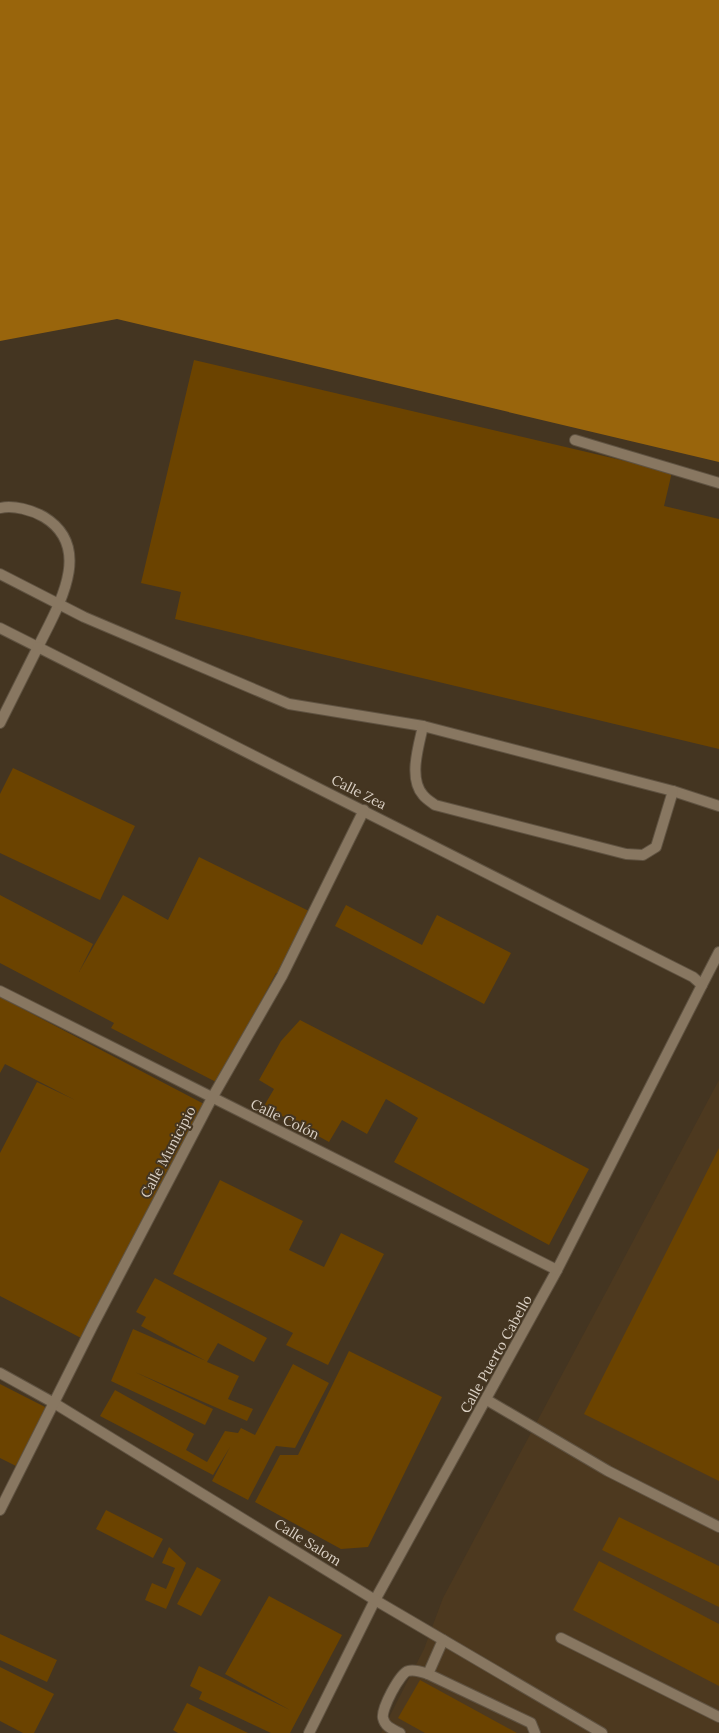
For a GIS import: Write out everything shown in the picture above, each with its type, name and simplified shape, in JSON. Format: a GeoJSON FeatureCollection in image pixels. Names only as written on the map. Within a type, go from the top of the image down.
{"type":"FeatureCollection","features":[{"type":"Feature","properties":{"kind":"street"},"geometry":{"type":"LineString","coordinates":[[575,440],[719,483]]}},
{"type":"Feature","properties":{"kind":"street"},"geometry":{"type":"LineString","coordinates":[[0,508],[23,509],[39,514],[54,523],[64,537],[70,554],[68,576],[59,604],[0,723]]}},
{"type":"Feature","properties":{"kind":"street"},"geometry":{"type":"LineString","coordinates":[[0,574],[93,621],[289,704],[423,726],[673,790],[719,806]]}},
{"type":"Feature","properties":{"kind":"street","name":"Calle Zea"},"geometry":{"type":"LineString","coordinates":[[0,628],[591,924],[693,977],[702,985]]}},
{"type":"Feature","properties":{"kind":"street"},"geometry":{"type":"LineString","coordinates":[[423,726],[417,760],[416,780],[422,794],[435,805],[626,854],[643,855],[656,847],[673,790]]}},
{"type":"Feature","properties":{"kind":"street","name":"Calle Municipio"},"geometry":{"type":"LineString","coordinates":[[0,1510],[93,1325],[212,1098],[282,976],[364,810]]}},
{"type":"Feature","properties":{"kind":"street","name":"Calle Puerto Cabello"},"geometry":{"type":"LineString","coordinates":[[308,1733],[375,1600],[558,1270],[719,952]]}},
{"type":"Feature","properties":{"kind":"street","name":"Calle Colón"},"geometry":{"type":"LineString","coordinates":[[0,991],[558,1270]]}},
{"type":"Feature","properties":{"kind":"street","name":"Calle Salom"},"geometry":{"type":"LineString","coordinates":[[0,1373],[54,1402],[375,1600],[602,1733]]}},
{"type":"Feature","properties":{"kind":"street"},"geometry":{"type":"LineString","coordinates":[[487,1400],[608,1471],[719,1527]]}},
{"type":"Feature","properties":{"kind":"street"},"geometry":{"type":"LineString","coordinates":[[561,1638],[719,1717]]}},
{"type":"Feature","properties":{"kind":"street"},"geometry":{"type":"LineString","coordinates":[[428,1674],[444,1640]]}},
{"type":"Feature","properties":{"kind":"street"},"geometry":{"type":"LineString","coordinates":[[400,1733],[387,1726],[383,1720],[384,1708],[402,1674],[417,1670],[531,1723],[535,1733]]}},
{"type":"Feature","properties":{"kind":"shaded area"},"geometry":{"type":"Polygon","coordinates":[[[0,0],[719,0],[719,462],[117,319],[0,341],[0,0]]]}},
{"type":"Feature","properties":{"kind":"shaded area"},"geometry":{"type":"Polygon","coordinates":[[[719,1080],[719,1733],[381,1733],[424,1649],[443,1598],[719,1080]]]}},
{"type":"Feature","properties":{"kind":"building"},"geometry":{"type":"Polygon","coordinates":[[[194,360],[672,472],[664,506],[719,519],[719,749],[175,619],[181,592],[141,583],[194,360]]]}},
{"type":"Feature","properties":{"kind":"building"},"geometry":{"type":"Polygon","coordinates":[[[13,768],[135,826],[100,900],[0,853],[0,794],[13,768]]]}},
{"type":"Feature","properties":{"kind":"building"},"geometry":{"type":"Polygon","coordinates":[[[199,857],[313,913],[282,976],[276,973],[218,1083],[111,1028],[114,1023],[0,963],[0,895],[93,944],[79,972],[123,895],[168,920],[199,857]]]}},
{"type":"Feature","properties":{"kind":"building"},"geometry":{"type":"Polygon","coordinates":[[[346,905],[422,945],[437,915],[511,953],[484,1004],[335,926],[346,905]]]}},
{"type":"Feature","properties":{"kind":"building"},"geometry":{"type":"Polygon","coordinates":[[[0,997],[204,1104],[81,1338],[0,1296],[0,1153],[37,1082],[75,1100],[5,1064],[0,1073],[0,997]]]}},
{"type":"Feature","properties":{"kind":"building"},"geometry":{"type":"Polygon","coordinates":[[[300,1020],[589,1169],[549,1245],[394,1162],[418,1118],[386,1099],[367,1134],[342,1120],[329,1142],[264,1106],[274,1089],[259,1080],[281,1041],[300,1020]]]}},
{"type":"Feature","properties":{"kind":"building"},"geometry":{"type":"Polygon","coordinates":[[[719,1148],[719,1481],[584,1414],[719,1148]]]}},
{"type":"Feature","properties":{"kind":"building"},"geometry":{"type":"Polygon","coordinates":[[[220,1180],[303,1221],[289,1250],[324,1267],[341,1233],[384,1254],[328,1365],[286,1345],[293,1333],[173,1274],[220,1180]]]}},
{"type":"Feature","properties":{"kind":"building"},"geometry":{"type":"Polygon","coordinates":[[[155,1278],[267,1338],[254,1362],[218,1343],[207,1362],[239,1376],[228,1399],[253,1409],[247,1421],[135,1372],[213,1409],[205,1425],[111,1381],[133,1329],[206,1361],[141,1326],[146,1317],[136,1312],[155,1278]]]}},
{"type":"Feature","properties":{"kind":"building"},"geometry":{"type":"Polygon","coordinates":[[[349,1351],[442,1397],[368,1547],[341,1549],[255,1502],[280,1455],[298,1455],[349,1351]]]}},
{"type":"Feature","properties":{"kind":"building"},"geometry":{"type":"Polygon","coordinates":[[[293,1364],[329,1383],[295,1448],[276,1446],[248,1500],[212,1481],[230,1447],[213,1475],[100,1416],[115,1390],[194,1434],[186,1450],[207,1462],[225,1431],[238,1433],[241,1428],[255,1435],[293,1364]]]}},
{"type":"Feature","properties":{"kind":"building"},"geometry":{"type":"Polygon","coordinates":[[[0,1384],[47,1408],[16,1466],[0,1458],[0,1384]]]}},
{"type":"Feature","properties":{"kind":"building"},"geometry":{"type":"Polygon","coordinates":[[[106,1510],[163,1539],[153,1558],[96,1529],[106,1510]]]}},
{"type":"Feature","properties":{"kind":"building"},"geometry":{"type":"Polygon","coordinates":[[[619,1517],[719,1566],[719,1607],[602,1550],[619,1517]]]}},
{"type":"Feature","properties":{"kind":"building"},"geometry":{"type":"Polygon","coordinates":[[[169,1547],[186,1563],[166,1609],[145,1600],[152,1583],[166,1589],[175,1568],[162,1563],[169,1547]]]}},
{"type":"Feature","properties":{"kind":"building"},"geometry":{"type":"Polygon","coordinates":[[[599,1561],[719,1624],[719,1686],[573,1610],[599,1561]]]}},
{"type":"Feature","properties":{"kind":"building"},"geometry":{"type":"Polygon","coordinates":[[[197,1567],[221,1580],[201,1616],[177,1604],[197,1567]]]}},
{"type":"Feature","properties":{"kind":"building"},"geometry":{"type":"Polygon","coordinates":[[[269,1596],[342,1635],[290,1733],[271,1733],[199,1699],[202,1692],[190,1686],[199,1666],[290,1710],[225,1674],[269,1596]]]}},
{"type":"Feature","properties":{"kind":"building"},"geometry":{"type":"Polygon","coordinates":[[[0,1634],[57,1660],[47,1682],[0,1660],[0,1634]]]}},
{"type":"Feature","properties":{"kind":"building"},"geometry":{"type":"Polygon","coordinates":[[[0,1667],[54,1694],[34,1733],[23,1733],[0,1721],[0,1667]]]}},
{"type":"Feature","properties":{"kind":"building"},"geometry":{"type":"Polygon","coordinates":[[[420,1680],[517,1733],[425,1733],[398,1718],[420,1680]]]}},
{"type":"Feature","properties":{"kind":"building"},"geometry":{"type":"Polygon","coordinates":[[[187,1703],[248,1733],[178,1733],[173,1730],[187,1703]]]}}]}
